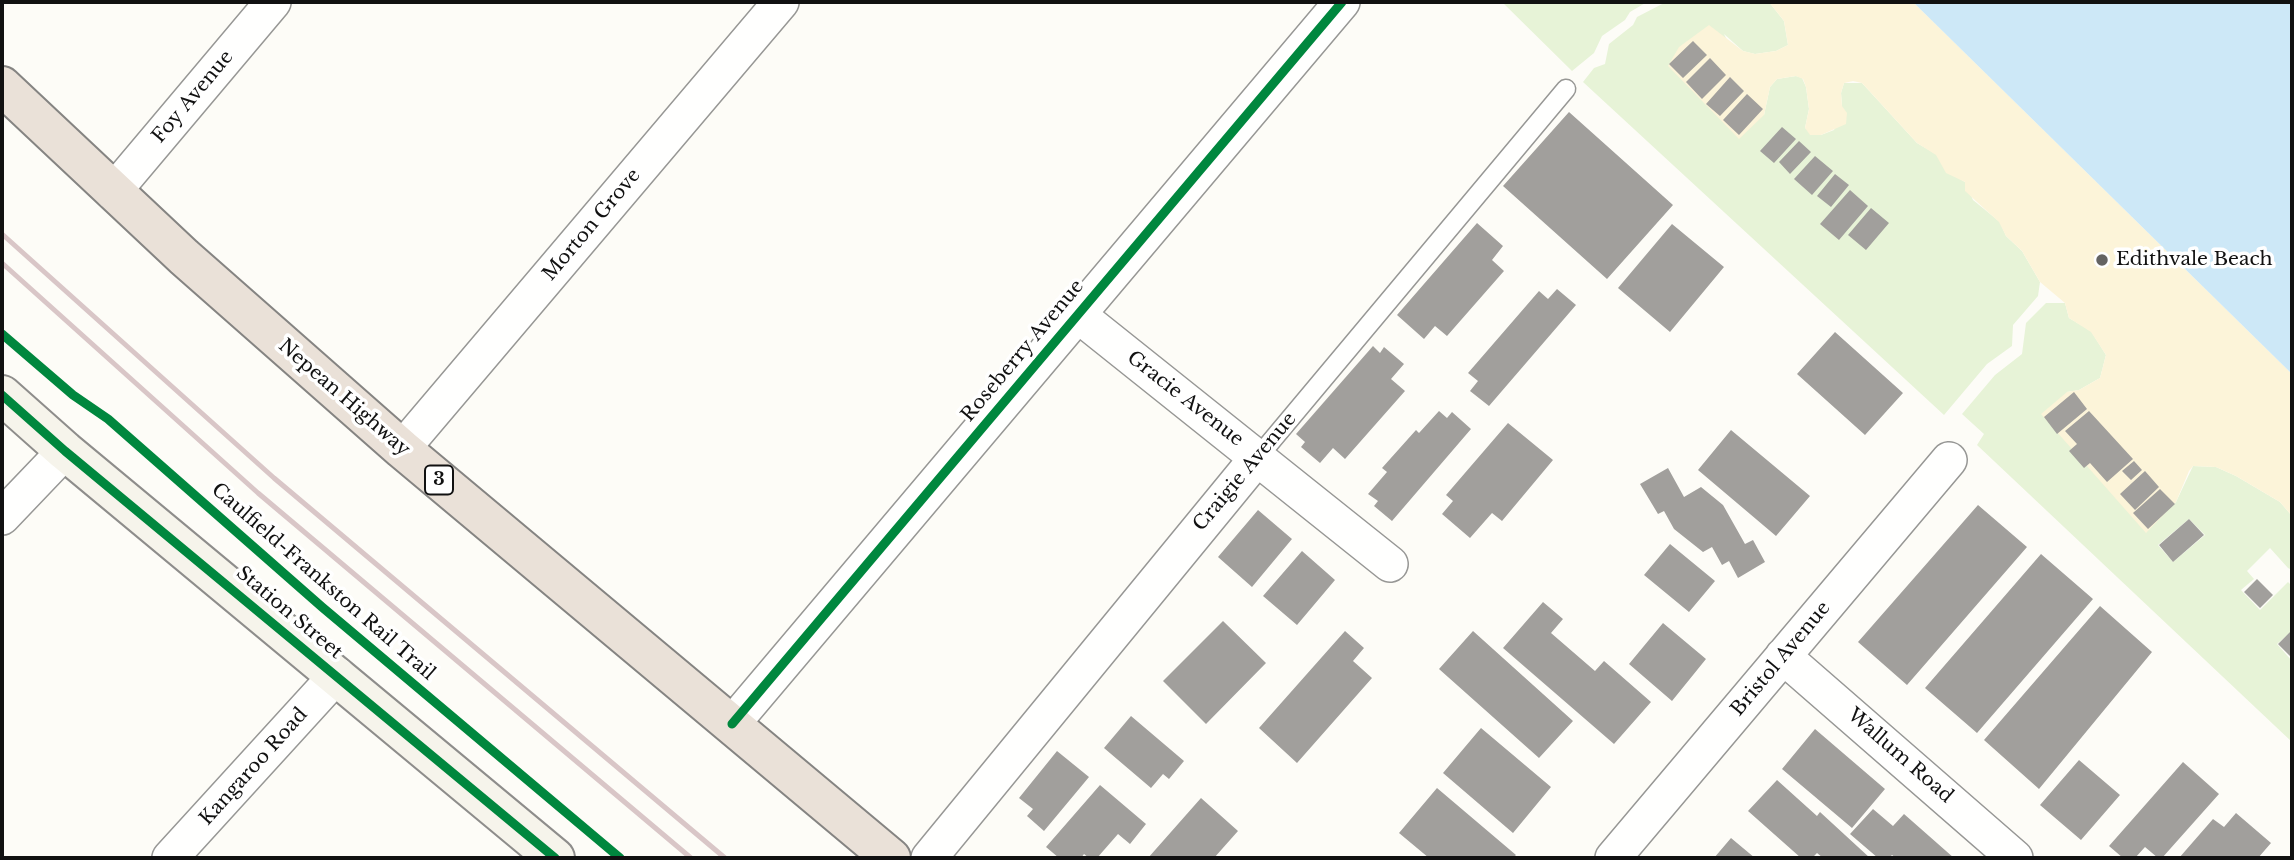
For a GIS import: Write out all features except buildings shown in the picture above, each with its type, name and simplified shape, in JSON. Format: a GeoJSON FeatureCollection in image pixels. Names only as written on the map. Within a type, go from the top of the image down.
{"type":"FeatureCollection","features":[{"type":"Feature","properties":{"kind":"highway","name":"Nepean Highway"},"geometry":{"type":"LineString","coordinates":[[2,86],[113,192],[402,449],[891,858]]}},
{"type":"Feature","properties":{"kind":"street","name":"Foy Avenue"},"geometry":{"type":"LineString","coordinates":[[113,192],[273,2]]}},
{"type":"Feature","properties":{"kind":"street","name":"Morton Grove"},"geometry":{"type":"LineString","coordinates":[[402,449],[781,2]]}},
{"type":"Feature","properties":{"kind":"street","name":"Roseberry Avenue"},"geometry":{"type":"LineString","coordinates":[[732,724],[1342,2]]}},
{"type":"Feature","properties":{"kind":"street","name":"Gracie Avenue"},"geometry":{"type":"LineString","coordinates":[[1077,314],[1390,564]]}},
{"type":"Feature","properties":{"kind":"street","name":"Station Street"},"geometry":{"type":"LineString","coordinates":[[2,394],[65,451],[555,858]]}},
{"type":"Feature","properties":{"kind":"street"},"geometry":{"type":"LineString","coordinates":[[2,517],[65,451]]}},
{"type":"Feature","properties":{"kind":"street","name":"Craigie Avenue"},"geometry":{"type":"LineString","coordinates":[[929,858],[1258,457]]}},
{"type":"Feature","properties":{"kind":"street","name":"Bristol Avenue"},"geometry":{"type":"LineString","coordinates":[[1613,858],[1948,460]]}},
{"type":"Feature","properties":{"kind":"street","name":"Wallum Road"},"geometry":{"type":"LineString","coordinates":[[1783,656],[2015,858]]}},
{"type":"Feature","properties":{"kind":"street","name":"Kangaroo Road"},"geometry":{"type":"LineString","coordinates":[[170,858],[337,676]]}},
{"type":"Feature","properties":{"kind":"lane","name":"Craigie Avenue"},"geometry":{"type":"LineString","coordinates":[[1258,457],[1566,89]]}},
{"type":"Feature","properties":{"kind":"green space"},"geometry":{"type":"Polygon","coordinates":[[[1502,2],[1647,2],[1630,12],[1625,20],[1602,36],[1594,53],[1572,71],[1502,2]]]}},
{"type":"Feature","properties":{"kind":"green space"},"geometry":{"type":"Polygon","coordinates":[[[1666,2],[1769,2],[1784,21],[1788,45],[1776,51],[1755,54],[1743,51],[1724,34],[1764,115],[1770,87],[1777,79],[1796,76],[1802,78],[1809,109],[1805,128],[1821,135],[1834,130],[1842,106],[1841,93],[1844,83],[1862,83],[1917,143],[1936,154],[1965,182],[1973,200],[2000,222],[2006,236],[2022,251],[2040,282],[2038,296],[2013,325],[2012,346],[1987,364],[1944,415],[1583,82],[1594,68],[1605,64],[1609,44],[1633,25],[1637,17],[1666,2]]]}},
{"type":"Feature","properties":{"kind":"green space"},"geometry":{"type":"Polygon","coordinates":[[[2046,303],[2065,303],[2069,318],[2091,331],[2106,355],[2100,378],[2079,390],[2067,392],[2146,532],[2176,502],[2193,466],[2216,467],[2236,476],[2280,502],[2292,516],[2292,570],[2270,548],[2247,571],[2254,579],[2241,590],[2260,610],[2288,582],[2292,586],[2292,631],[2277,644],[2292,661],[2292,742],[1977,445],[1984,434],[1962,414],[1995,375],[2022,354],[2026,323],[2046,303]],[[2189,519],[2158,545],[2173,562],[2205,535],[2189,519]]]}},
{"type":"Feature","properties":{"kind":"sand","name":"Edithvale Beach"},"geometry":{"type":"Polygon","coordinates":[[[1769,2],[1913,2],[2292,374],[2292,516],[2280,502],[2236,476],[2216,467],[2193,466],[2176,502],[2146,533],[2041,414],[2067,392],[2079,390],[2100,378],[2106,355],[2091,332],[2069,318],[2065,303],[2040,282],[2022,251],[2006,236],[1999,222],[1965,191],[1965,182],[1946,173],[1936,155],[1917,143],[1862,83],[1844,83],[1841,93],[1842,106],[1847,113],[1846,124],[1821,135],[1810,135],[1805,128],[1809,109],[1803,79],[1796,76],[1777,79],[1770,87],[1764,115],[1739,139],[1668,66],[1679,47],[1709,25],[1743,51],[1755,54],[1776,51],[1788,45],[1784,21],[1769,2]]]}},
{"type":"Feature","properties":{"kind":"water"},"geometry":{"type":"Polygon","coordinates":[[[1913,2],[2292,2],[2292,374],[1913,2]]]}},
{"type":"Feature","properties":{"kind":"railway"},"geometry":{"type":"LineString","coordinates":[[2,234],[274,478],[725,858]]}},
{"type":"Feature","properties":{"kind":"railway"},"geometry":{"type":"LineString","coordinates":[[2,263],[258,493],[691,858]]}},
{"type":"Feature","properties":{"kind":"cycle path"},"geometry":{"type":"LineString","coordinates":[[732,724],[1342,2]]}},
{"type":"Feature","properties":{"kind":"cycle path","name":"Caulfield-Frankston Rail Trail"},"geometry":{"type":"LineString","coordinates":[[2,334],[73,395],[108,419],[322,607],[620,858]]}},
{"type":"Feature","properties":{"kind":"cycle path"},"geometry":{"type":"LineString","coordinates":[[2,395],[65,451],[555,858]]}},
{"type":"Feature","properties":{"kind":"place","name":"Edithvale Beach"},"geometry":{"type":"Point","coordinates":[2102,260]}}]}
